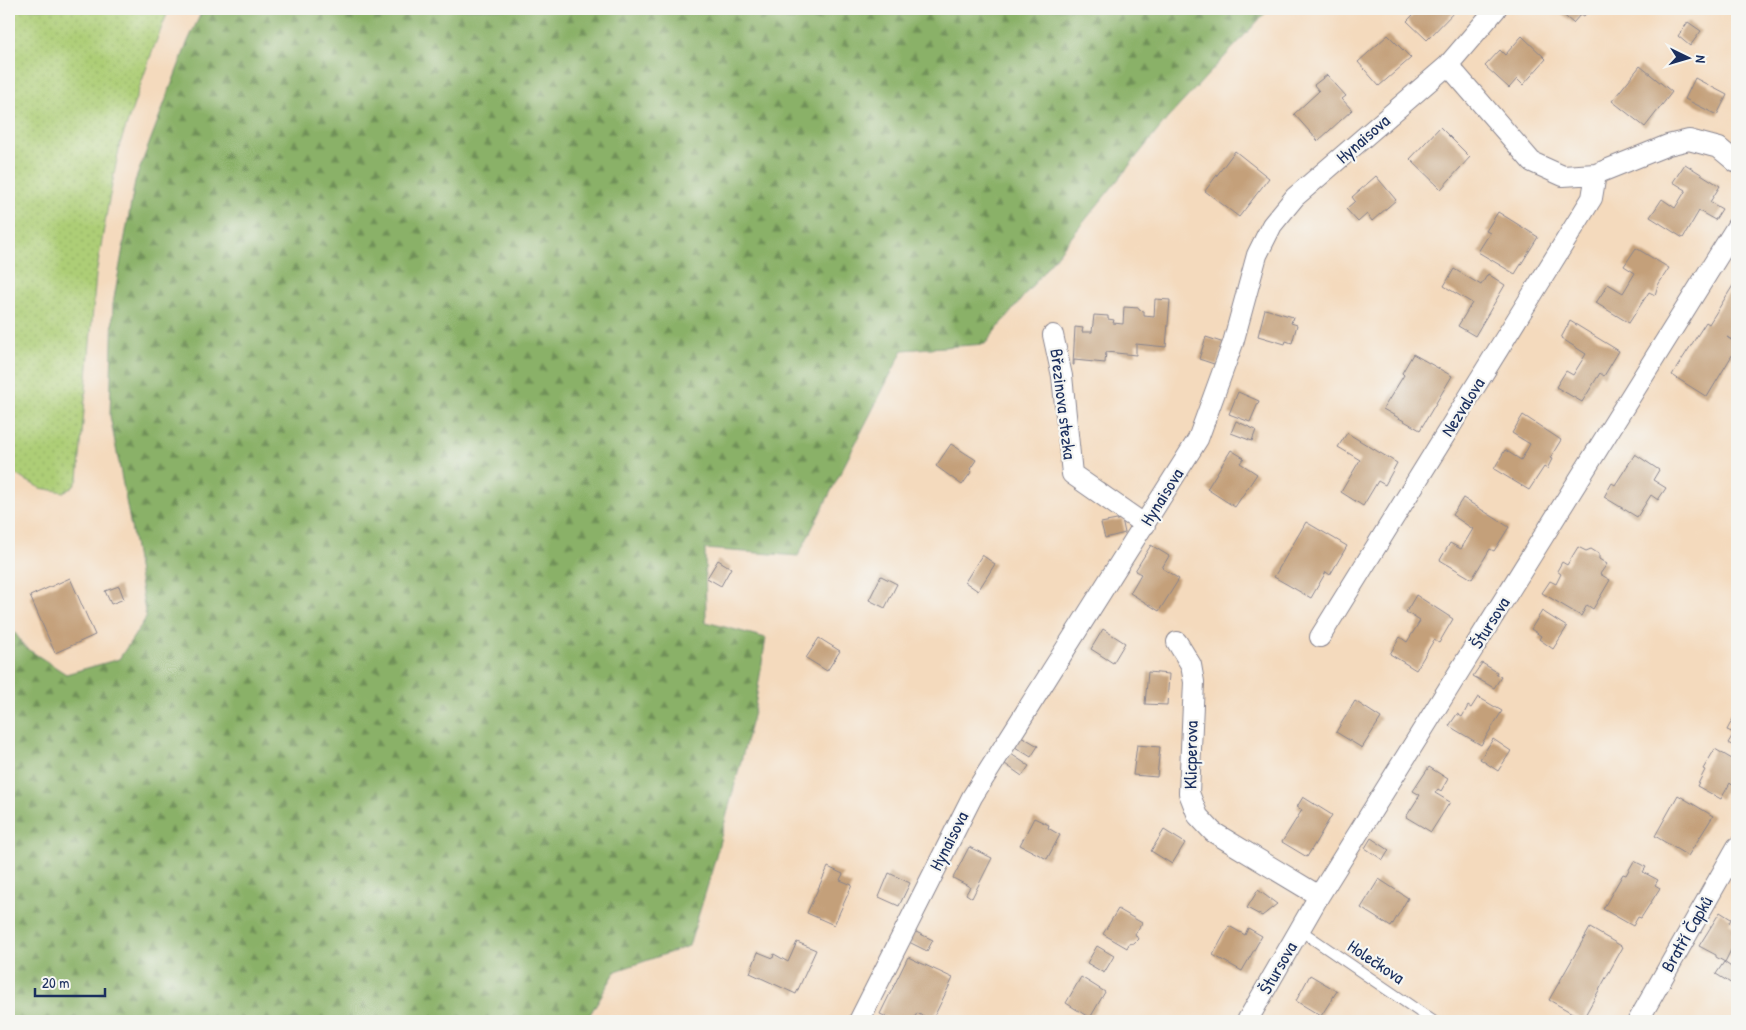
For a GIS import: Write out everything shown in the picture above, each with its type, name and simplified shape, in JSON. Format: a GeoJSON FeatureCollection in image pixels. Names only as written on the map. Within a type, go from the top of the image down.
{"type":"FeatureCollection","features":[{"type":"Feature","properties":{"kind":"street","name":"Hynaisova"},"geometry":{"type":"LineString","coordinates":[[859,1021],[972,797],[1198,439],[1233,343],[1257,255],[1272,225],[1295,198],[1448,65],[1496,9]]}},
{"type":"Feature","properties":{"kind":"street"},"geometry":{"type":"LineString","coordinates":[[1448,65],[1532,162],[1562,176],[1596,174],[1668,145],[1689,140],[1718,148],[1737,163]]}},
{"type":"Feature","properties":{"kind":"street","name":"Nezvalova"},"geometry":{"type":"LineString","coordinates":[[1320,637],[1592,198],[1596,174]]}},
{"type":"Feature","properties":{"kind":"street","name":"Štursova"},"geometry":{"type":"LineString","coordinates":[[1247,1021],[1319,896],[1737,226]]}},
{"type":"Feature","properties":{"kind":"street","name":"Březinova stezka"},"geometry":{"type":"LineString","coordinates":[[1054,334],[1062,376],[1072,474],[1145,525]]}},
{"type":"Feature","properties":{"kind":"street","name":"Klicperova"},"geometry":{"type":"LineString","coordinates":[[1177,642],[1191,665],[1194,682],[1189,793],[1198,816],[1213,832],[1319,896]]}},
{"type":"Feature","properties":{"kind":"street","name":"Bratří Čapků"},"geometry":{"type":"LineString","coordinates":[[1638,1021],[1737,848]]}},
{"type":"Feature","properties":{"kind":"lane","name":"Holečkova"},"geometry":{"type":"LineString","coordinates":[[1300,930],[1433,1021]]}},
{"type":"Feature","properties":{"kind":"green space"},"geometry":{"type":"Polygon","coordinates":[[[9,9],[169,9],[120,144],[96,275],[78,479],[73,487],[64,492],[40,488],[9,471],[9,9]]]}},
{"type":"Feature","properties":{"kind":"green space"},"geometry":{"type":"Polygon","coordinates":[[[203,9],[1269,9],[1167,119],[985,344],[903,350],[798,556],[705,549],[706,622],[766,638],[754,712],[710,878],[689,946],[616,971],[586,1021],[9,1021],[9,625],[26,648],[66,674],[119,659],[146,618],[110,416],[113,304],[135,181],[188,41],[203,9]]]}},
{"type":"Feature","properties":{"kind":"building"},"geometry":{"type":"Polygon","coordinates":[[[1457,9],[1427,40],[1407,21],[1418,10],[1457,9]]]}},
{"type":"Feature","properties":{"kind":"building"},"geometry":{"type":"Polygon","coordinates":[[[1565,9],[1590,9],[1584,16],[1581,14],[1573,23],[1561,13],[1565,9]]]}},
{"type":"Feature","properties":{"kind":"building"},"geometry":{"type":"Polygon","coordinates":[[[1688,22],[1701,31],[1690,46],[1678,36],[1688,22]]]}},
{"type":"Feature","properties":{"kind":"building"},"geometry":{"type":"Polygon","coordinates":[[[1388,35],[1411,58],[1379,86],[1358,62],[1388,35]]]}},
{"type":"Feature","properties":{"kind":"building"},"geometry":{"type":"Polygon","coordinates":[[[1522,36],[1546,59],[1523,85],[1517,79],[1509,88],[1485,66],[1500,50],[1505,55],[1522,36]]]}},
{"type":"Feature","properties":{"kind":"building"},"geometry":{"type":"Polygon","coordinates":[[[1640,66],[1672,92],[1645,127],[1612,101],[1640,66]]]}},
{"type":"Feature","properties":{"kind":"building"},"geometry":{"type":"Polygon","coordinates":[[[1327,75],[1346,96],[1342,99],[1352,110],[1318,141],[1294,114],[1319,91],[1314,85],[1327,75]]]}},
{"type":"Feature","properties":{"kind":"building"},"geometry":{"type":"Polygon","coordinates":[[[1695,78],[1727,95],[1717,115],[1685,99],[1695,78]]]}},
{"type":"Feature","properties":{"kind":"building"},"geometry":{"type":"Polygon","coordinates":[[[1440,127],[1470,157],[1441,189],[1410,159],[1440,127]]]}},
{"type":"Feature","properties":{"kind":"building"},"geometry":{"type":"Polygon","coordinates":[[[1235,151],[1269,178],[1239,217],[1205,191],[1235,151]]]}},
{"type":"Feature","properties":{"kind":"building"},"geometry":{"type":"Polygon","coordinates":[[[1685,164],[1720,186],[1710,202],[1722,209],[1715,220],[1699,211],[1683,238],[1650,217],[1662,199],[1675,208],[1686,190],[1673,182],[1685,164]]]}},
{"type":"Feature","properties":{"kind":"building"},"geometry":{"type":"Polygon","coordinates":[[[1376,176],[1396,200],[1372,221],[1367,214],[1358,222],[1346,209],[1355,201],[1352,197],[1376,176]]]}},
{"type":"Feature","properties":{"kind":"building"},"geometry":{"type":"Polygon","coordinates":[[[1498,212],[1538,237],[1515,274],[1478,252],[1490,233],[1486,231],[1498,212]]]}},
{"type":"Feature","properties":{"kind":"building"},"geometry":{"type":"Polygon","coordinates":[[[1636,248],[1669,268],[1658,285],[1655,295],[1649,292],[1629,323],[1596,303],[1608,284],[1623,293],[1635,273],[1624,266],[1636,248]]]}},
{"type":"Feature","properties":{"kind":"building"},"geometry":{"type":"Polygon","coordinates":[[[1454,269],[1481,285],[1488,274],[1505,285],[1475,336],[1458,326],[1472,303],[1444,286],[1454,269]]]}},
{"type":"Feature","properties":{"kind":"building"},"geometry":{"type":"Polygon","coordinates":[[[1737,279],[1737,343],[1727,337],[1737,344],[1737,347],[1707,397],[1672,375],[1706,322],[1709,324],[1737,279]]]}},
{"type":"Feature","properties":{"kind":"building"},"geometry":{"type":"Polygon","coordinates":[[[1155,299],[1170,300],[1166,347],[1136,344],[1136,355],[1106,352],[1105,363],[1074,360],[1073,365],[1075,327],[1083,328],[1082,332],[1092,332],[1094,315],[1108,316],[1108,319],[1114,320],[1113,323],[1123,324],[1124,307],[1139,308],[1139,310],[1144,311],[1144,316],[1154,317],[1155,299]]]}},
{"type":"Feature","properties":{"kind":"building"},"geometry":{"type":"Polygon","coordinates":[[[1265,309],[1293,317],[1291,323],[1297,325],[1292,343],[1286,341],[1285,344],[1258,336],[1265,309]]]}},
{"type":"Feature","properties":{"kind":"building"},"geometry":{"type":"Polygon","coordinates":[[[1570,321],[1619,351],[1604,376],[1600,373],[1582,402],[1556,387],[1566,371],[1573,375],[1586,354],[1561,338],[1570,321]]]}},
{"type":"Feature","properties":{"kind":"building"},"geometry":{"type":"Polygon","coordinates":[[[1206,337],[1224,343],[1217,365],[1199,359],[1206,337]]]}},
{"type":"Feature","properties":{"kind":"building"},"geometry":{"type":"Polygon","coordinates":[[[1413,354],[1452,376],[1420,430],[1383,409],[1404,375],[1402,373],[1413,354]]]}},
{"type":"Feature","properties":{"kind":"building"},"geometry":{"type":"Polygon","coordinates":[[[1238,392],[1259,401],[1250,422],[1229,414],[1238,392]]]}},
{"type":"Feature","properties":{"kind":"building"},"geometry":{"type":"Polygon","coordinates":[[[1523,415],[1561,440],[1550,458],[1552,459],[1547,469],[1544,467],[1529,490],[1494,469],[1505,450],[1521,460],[1530,444],[1512,433],[1523,415]]]}},
{"type":"Feature","properties":{"kind":"building"},"geometry":{"type":"Polygon","coordinates":[[[1236,421],[1256,430],[1252,441],[1231,433],[1236,421]]]}},
{"type":"Feature","properties":{"kind":"building"},"geometry":{"type":"Polygon","coordinates":[[[1347,433],[1397,463],[1385,485],[1378,481],[1363,506],[1341,492],[1360,460],[1338,447],[1347,433]]]}},
{"type":"Feature","properties":{"kind":"building"},"geometry":{"type":"Polygon","coordinates":[[[951,444],[976,460],[970,469],[972,471],[962,485],[936,466],[951,444]]]}},
{"type":"Feature","properties":{"kind":"building"},"geometry":{"type":"Polygon","coordinates":[[[1231,450],[1244,458],[1240,463],[1257,474],[1235,507],[1207,489],[1231,450]]]}},
{"type":"Feature","properties":{"kind":"building"},"geometry":{"type":"Polygon","coordinates":[[[1635,454],[1659,470],[1653,480],[1666,488],[1658,500],[1651,495],[1637,517],[1604,497],[1612,483],[1615,485],[1635,454]]]}},
{"type":"Feature","properties":{"kind":"building"},"geometry":{"type":"Polygon","coordinates":[[[1463,498],[1509,527],[1494,551],[1490,549],[1472,579],[1440,560],[1450,543],[1461,549],[1473,529],[1452,515],[1463,498]]]}},
{"type":"Feature","properties":{"kind":"building"},"geometry":{"type":"Polygon","coordinates":[[[1122,519],[1125,533],[1105,538],[1101,523],[1122,519]]]}},
{"type":"Feature","properties":{"kind":"building"},"geometry":{"type":"Polygon","coordinates":[[[1306,522],[1347,546],[1330,575],[1326,572],[1311,598],[1274,577],[1306,522]]]}},
{"type":"Feature","properties":{"kind":"building"},"geometry":{"type":"Polygon","coordinates":[[[1151,545],[1169,556],[1162,568],[1179,579],[1159,611],[1130,593],[1141,574],[1135,571],[1151,545]]]}},
{"type":"Feature","properties":{"kind":"building"},"geometry":{"type":"Polygon","coordinates":[[[1578,547],[1586,551],[1591,549],[1599,554],[1599,559],[1607,564],[1600,574],[1610,580],[1593,609],[1587,605],[1581,616],[1542,593],[1550,581],[1556,584],[1561,574],[1557,571],[1562,562],[1567,565],[1578,547]]]}},
{"type":"Feature","properties":{"kind":"building"},"geometry":{"type":"Polygon","coordinates":[[[982,555],[995,564],[978,591],[965,582],[982,555]]]}},
{"type":"Feature","properties":{"kind":"building"},"geometry":{"type":"Polygon","coordinates":[[[718,560],[731,568],[721,586],[707,578],[718,560]]]}},
{"type":"Feature","properties":{"kind":"building"},"geometry":{"type":"Polygon","coordinates":[[[881,576],[897,584],[885,608],[869,600],[881,576]]]}},
{"type":"Feature","properties":{"kind":"building"},"geometry":{"type":"Polygon","coordinates":[[[70,578],[95,635],[55,653],[30,596],[70,578]]]}},
{"type":"Feature","properties":{"kind":"building"},"geometry":{"type":"Polygon","coordinates":[[[119,586],[124,599],[111,604],[105,591],[119,586]]]}},
{"type":"Feature","properties":{"kind":"building"},"geometry":{"type":"Polygon","coordinates":[[[1416,595],[1453,619],[1439,643],[1434,640],[1416,670],[1390,654],[1400,637],[1407,642],[1420,621],[1406,612],[1416,595]]]}},
{"type":"Feature","properties":{"kind":"building"},"geometry":{"type":"Polygon","coordinates":[[[1542,611],[1567,627],[1553,649],[1539,639],[1541,636],[1531,629],[1542,611]]]}},
{"type":"Feature","properties":{"kind":"building"},"geometry":{"type":"Polygon","coordinates":[[[1103,629],[1125,643],[1113,663],[1091,649],[1103,629]]]}},
{"type":"Feature","properties":{"kind":"building"},"geometry":{"type":"Polygon","coordinates":[[[819,638],[840,651],[827,671],[806,658],[819,638]]]}},
{"type":"Feature","properties":{"kind":"building"},"geometry":{"type":"Polygon","coordinates":[[[1482,663],[1497,672],[1496,674],[1501,677],[1494,688],[1473,676],[1482,663]]]}},
{"type":"Feature","properties":{"kind":"building"},"geometry":{"type":"Polygon","coordinates":[[[1148,672],[1169,674],[1167,705],[1145,704],[1148,672]]]}},
{"type":"Feature","properties":{"kind":"building"},"geometry":{"type":"Polygon","coordinates":[[[1478,697],[1502,711],[1481,745],[1449,726],[1457,714],[1462,717],[1468,706],[1471,708],[1478,697]]]}},
{"type":"Feature","properties":{"kind":"building"},"geometry":{"type":"Polygon","coordinates":[[[1355,701],[1381,718],[1362,748],[1336,732],[1355,701]]]}},
{"type":"Feature","properties":{"kind":"building"},"geometry":{"type":"Polygon","coordinates":[[[1737,711],[1737,748],[1728,743],[1734,733],[1727,730],[1737,711]]]}},
{"type":"Feature","properties":{"kind":"building"},"geometry":{"type":"Polygon","coordinates":[[[1021,736],[1038,746],[1031,757],[1015,747],[1021,736]]]}},
{"type":"Feature","properties":{"kind":"building"},"geometry":{"type":"Polygon","coordinates":[[[1493,739],[1511,751],[1498,771],[1480,759],[1493,739]]]}},
{"type":"Feature","properties":{"kind":"building"},"geometry":{"type":"Polygon","coordinates":[[[1137,745],[1160,747],[1157,777],[1133,775],[1137,745]]]}},
{"type":"Feature","properties":{"kind":"building"},"geometry":{"type":"Polygon","coordinates":[[[1715,749],[1737,762],[1737,775],[1721,799],[1697,786],[1705,770],[1703,769],[1715,749]]]}},
{"type":"Feature","properties":{"kind":"building"},"geometry":{"type":"Polygon","coordinates":[[[1011,754],[1029,766],[1022,776],[1005,764],[1011,754]]]}},
{"type":"Feature","properties":{"kind":"building"},"geometry":{"type":"Polygon","coordinates":[[[1429,767],[1448,779],[1441,791],[1438,789],[1435,793],[1450,802],[1431,832],[1406,817],[1420,795],[1413,791],[1429,767]]]}},
{"type":"Feature","properties":{"kind":"building"},"geometry":{"type":"Polygon","coordinates":[[[1678,795],[1713,816],[1688,856],[1655,836],[1678,795]]]}},
{"type":"Feature","properties":{"kind":"building"},"geometry":{"type":"Polygon","coordinates":[[[1303,797],[1332,815],[1307,857],[1282,842],[1302,810],[1297,807],[1303,797]]]}},
{"type":"Feature","properties":{"kind":"building"},"geometry":{"type":"Polygon","coordinates":[[[1034,818],[1049,825],[1048,828],[1060,835],[1047,859],[1020,845],[1034,818]]]}},
{"type":"Feature","properties":{"kind":"building"},"geometry":{"type":"Polygon","coordinates":[[[1164,830],[1185,843],[1172,864],[1151,851],[1164,830]]]}},
{"type":"Feature","properties":{"kind":"building"},"geometry":{"type":"Polygon","coordinates":[[[1371,838],[1389,850],[1383,860],[1365,848],[1371,838]]]}},
{"type":"Feature","properties":{"kind":"building"},"geometry":{"type":"Polygon","coordinates":[[[969,847],[992,858],[972,898],[966,894],[970,887],[953,878],[969,847]]]}},
{"type":"Feature","properties":{"kind":"building"},"geometry":{"type":"Polygon","coordinates":[[[1634,861],[1646,867],[1643,872],[1658,880],[1655,885],[1660,888],[1641,918],[1638,917],[1633,926],[1603,909],[1623,874],[1626,875],[1634,861]]]}},
{"type":"Feature","properties":{"kind":"building"},"geometry":{"type":"Polygon","coordinates":[[[828,867],[843,874],[840,880],[852,885],[834,925],[807,913],[828,867]]]}},
{"type":"Feature","properties":{"kind":"building"},"geometry":{"type":"Polygon","coordinates":[[[889,873],[910,883],[899,906],[879,897],[889,873]]]}},
{"type":"Feature","properties":{"kind":"building"},"geometry":{"type":"Polygon","coordinates":[[[1379,879],[1408,898],[1391,927],[1361,908],[1379,879]]]}},
{"type":"Feature","properties":{"kind":"building"},"geometry":{"type":"Polygon","coordinates":[[[1258,890],[1277,904],[1262,916],[1247,908],[1258,890]]]}},
{"type":"Feature","properties":{"kind":"building"},"geometry":{"type":"Polygon","coordinates":[[[1118,909],[1142,923],[1135,934],[1138,939],[1134,943],[1129,944],[1127,948],[1103,934],[1118,909]]]}},
{"type":"Feature","properties":{"kind":"building"},"geometry":{"type":"Polygon","coordinates":[[[1720,912],[1731,919],[1729,923],[1736,927],[1731,934],[1737,938],[1725,962],[1699,946],[1720,912]]]}},
{"type":"Feature","properties":{"kind":"building"},"geometry":{"type":"Polygon","coordinates":[[[1229,926],[1245,935],[1248,928],[1262,936],[1242,971],[1213,955],[1229,926]]]}},
{"type":"Feature","properties":{"kind":"building"},"geometry":{"type":"Polygon","coordinates":[[[1590,928],[1623,947],[1583,1019],[1549,1000],[1590,928]]]}},
{"type":"Feature","properties":{"kind":"building"},"geometry":{"type":"Polygon","coordinates":[[[914,931],[933,940],[927,951],[909,942],[914,931]]]}},
{"type":"Feature","properties":{"kind":"building"},"geometry":{"type":"Polygon","coordinates":[[[797,942],[816,950],[796,994],[750,973],[758,952],[773,958],[774,954],[788,962],[797,942]]]}},
{"type":"Feature","properties":{"kind":"building"},"geometry":{"type":"Polygon","coordinates":[[[1097,946],[1114,956],[1104,973],[1087,963],[1097,946]]]}},
{"type":"Feature","properties":{"kind":"building"},"geometry":{"type":"Polygon","coordinates":[[[908,957],[953,978],[932,1021],[917,1013],[913,1021],[896,1021],[880,1014],[908,957]]]}},
{"type":"Feature","properties":{"kind":"building"},"geometry":{"type":"Polygon","coordinates":[[[1724,962],[1737,971],[1737,987],[1716,974],[1724,962]]]}},
{"type":"Feature","properties":{"kind":"building"},"geometry":{"type":"Polygon","coordinates":[[[1310,975],[1337,991],[1321,1016],[1296,1001],[1310,975]]]}},
{"type":"Feature","properties":{"kind":"building"},"geometry":{"type":"Polygon","coordinates":[[[1081,977],[1105,992],[1090,1018],[1066,1003],[1081,977]]]}}]}
